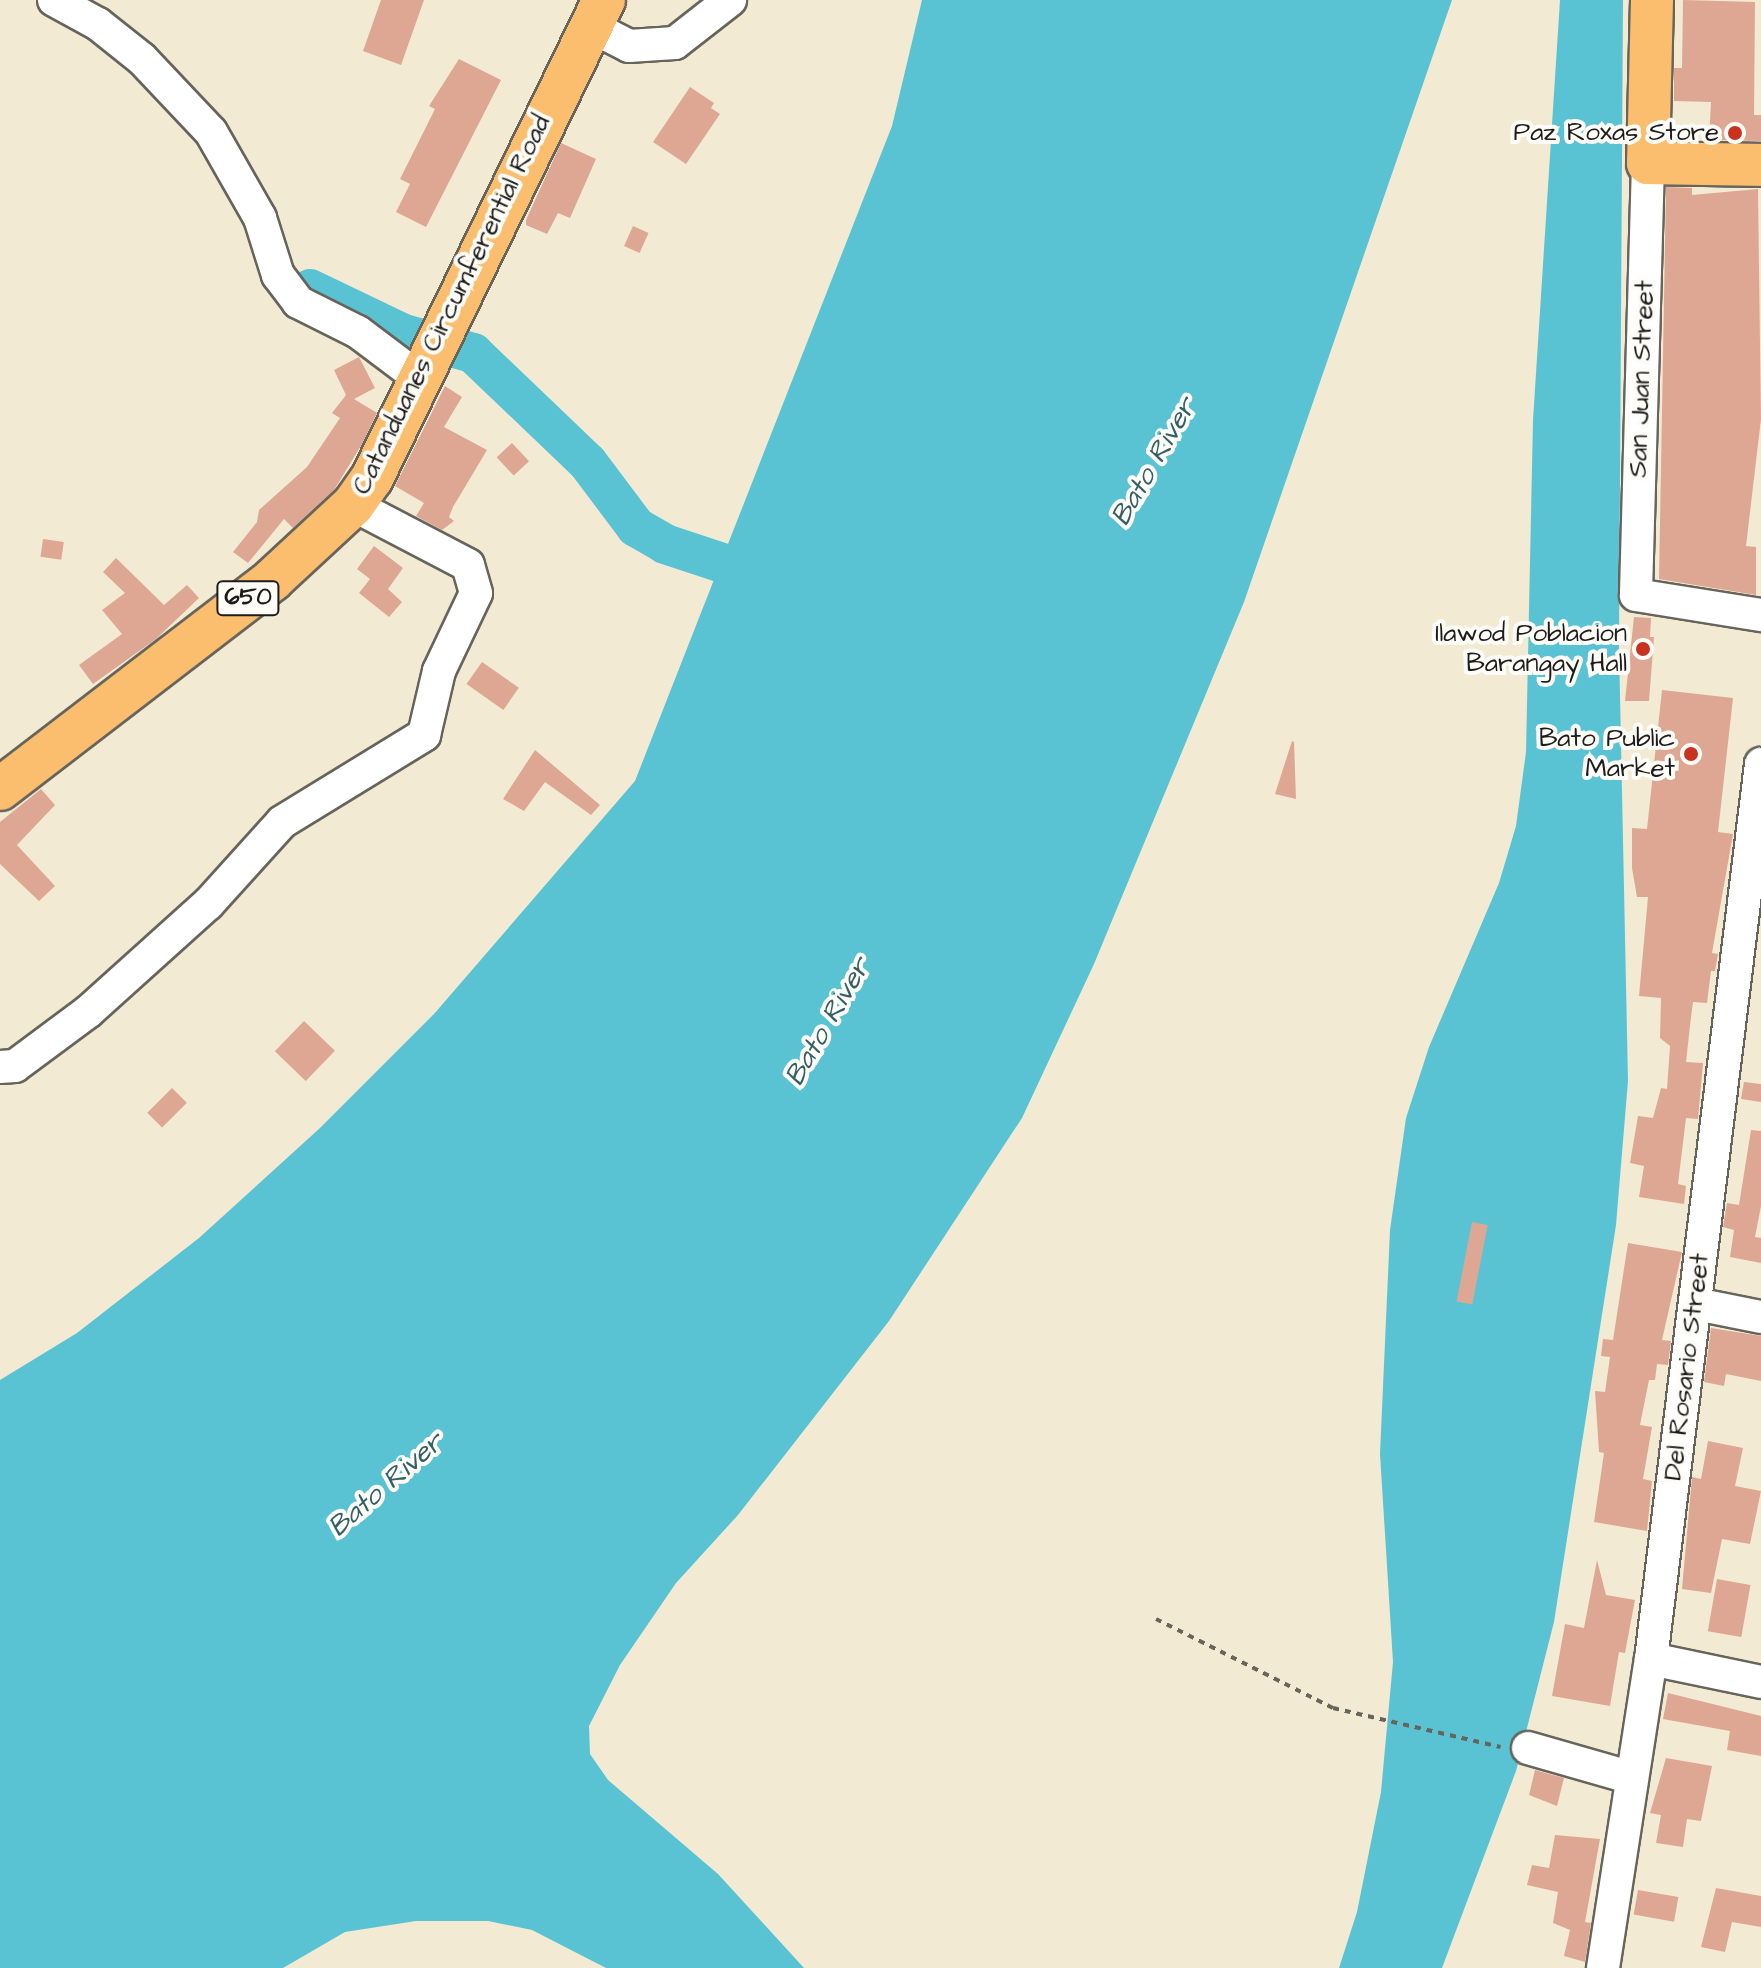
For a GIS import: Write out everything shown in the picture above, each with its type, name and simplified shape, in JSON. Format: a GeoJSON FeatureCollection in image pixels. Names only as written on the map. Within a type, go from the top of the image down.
{"type":"FeatureCollection","features":[{"type":"Feature","properties":{"kind":"main road"},"geometry":{"type":"LineString","coordinates":[[1652,0],[1648,163],[1761,165]]}},
{"type":"Feature","properties":{"kind":"main road","name":"Catanduanes Circumferential Road"},"geometry":{"type":"LineString","coordinates":[[0,789],[272,580],[353,505],[372,478],[597,13]]}},
{"type":"Feature","properties":{"kind":"street"},"geometry":{"type":"LineString","coordinates":[[54,0],[98,24],[142,59],[211,132],[260,218],[278,275],[298,302],[358,332],[431,352]]}},
{"type":"Feature","properties":{"kind":"street"},"geometry":{"type":"LineString","coordinates":[[597,13],[629,46],[675,43],[730,0]]}},
{"type":"Feature","properties":{"kind":"street","name":"San Juan Street"},"geometry":{"type":"LineString","coordinates":[[1648,163],[1636,595],[1761,615]]}},
{"type":"Feature","properties":{"kind":"street"},"geometry":{"type":"LineString","coordinates":[[0,1067],[15,1066],[89,1011],[208,904],[282,822],[424,735],[439,671],[476,593],[468,565],[353,505]]}},
{"type":"Feature","properties":{"kind":"street","name":"Del Rosario Street"},"geometry":{"type":"LineString","coordinates":[[1603,1968],[1629,1777],[1651,1659],[1761,764]]}},
{"type":"Feature","properties":{"kind":"street"},"geometry":{"type":"LineString","coordinates":[[1696,1304],[1761,1317]]}},
{"type":"Feature","properties":{"kind":"street"},"geometry":{"type":"LineString","coordinates":[[1651,1659],[1761,1682]]}},
{"type":"Feature","properties":{"kind":"street"},"geometry":{"type":"LineString","coordinates":[[1522,1749],[1629,1777]]}},
{"type":"Feature","properties":{"kind":"path"},"geometry":{"type":"LineString","coordinates":[[1156,1619],[1333,1708],[1522,1749]]}},
{"type":"Feature","properties":{"kind":"water","name":"Bato River"},"geometry":{"type":"Polygon","coordinates":[[[922,0],[1452,0],[1244,602],[1094,964],[1022,1118],[889,1321],[738,1515],[676,1583],[620,1665],[589,1726],[590,1754],[608,1780],[718,1874],[804,1968],[606,1968],[532,1930],[488,1921],[416,1921],[345,1932],[283,1968],[0,1968],[0,1380],[77,1333],[199,1238],[320,1128],[434,1014],[635,781],[892,126],[922,0]]]}},
{"type":"Feature","properties":{"kind":"water"},"geometry":{"type":"Polygon","coordinates":[[[1560,0],[1623,0],[1619,647],[1628,1081],[1616,1225],[1554,1622],[1516,1771],[1442,1968],[1339,1968],[1357,1912],[1381,1792],[1393,1662],[1380,1454],[1390,1230],[1406,1118],[1429,1047],[1499,883],[1516,826],[1526,752],[1533,420],[1560,0]]]}},
{"type":"Feature","properties":{"kind":"building"},"geometry":{"type":"Polygon","coordinates":[[[381,0],[424,0],[401,65],[363,51],[381,0]]]}},
{"type":"Feature","properties":{"kind":"building"},"geometry":{"type":"Polygon","coordinates":[[[1683,0],[1755,2],[1754,115],[1761,115],[1761,141],[1709,140],[1711,102],[1674,101],[1674,68],[1682,68],[1683,0]]]}},
{"type":"Feature","properties":{"kind":"building"},"geometry":{"type":"Polygon","coordinates":[[[459,59],[501,80],[426,227],[396,212],[410,184],[400,179],[435,109],[429,106],[459,59]]]}},
{"type":"Feature","properties":{"kind":"building"},"geometry":{"type":"Polygon","coordinates":[[[690,87],[714,103],[711,108],[720,114],[686,164],[653,142],[690,87]]]}},
{"type":"Feature","properties":{"kind":"building"},"geometry":{"type":"Polygon","coordinates":[[[561,143],[596,159],[570,218],[558,213],[547,234],[526,225],[526,220],[561,143]]]}},
{"type":"Feature","properties":{"kind":"building"},"geometry":{"type":"Polygon","coordinates":[[[1666,187],[1692,188],[1692,195],[1758,189],[1761,419],[1746,546],[1756,547],[1756,595],[1659,579],[1666,187]]]}},
{"type":"Feature","properties":{"kind":"building"},"geometry":{"type":"Polygon","coordinates":[[[633,226],[649,233],[640,253],[624,246],[633,226]]]}},
{"type":"Feature","properties":{"kind":"building"},"geometry":{"type":"Polygon","coordinates":[[[359,357],[375,388],[354,399],[377,413],[362,444],[334,490],[293,528],[284,519],[248,563],[233,552],[257,522],[259,510],[307,467],[340,418],[332,413],[346,395],[334,370],[359,357]]]}},
{"type":"Feature","properties":{"kind":"building"},"geometry":{"type":"Polygon","coordinates":[[[445,386],[462,397],[444,427],[487,450],[453,507],[449,517],[454,521],[442,530],[416,516],[424,503],[395,486],[445,386]]]}},
{"type":"Feature","properties":{"kind":"building"},"geometry":{"type":"Polygon","coordinates":[[[512,443],[529,461],[514,476],[497,457],[512,443]]]}},
{"type":"Feature","properties":{"kind":"building"},"geometry":{"type":"Polygon","coordinates":[[[43,539],[64,542],[61,560],[40,557],[43,539]]]}},
{"type":"Feature","properties":{"kind":"building"},"geometry":{"type":"Polygon","coordinates":[[[374,546],[403,568],[388,589],[402,602],[389,617],[359,593],[370,579],[357,569],[374,546]]]}},
{"type":"Feature","properties":{"kind":"building"},"geometry":{"type":"Polygon","coordinates":[[[116,558],[164,605],[187,585],[199,598],[156,639],[93,684],[79,665],[122,634],[102,610],[125,593],[103,572],[116,558]]]}},
{"type":"Feature","properties":{"kind":"building"},"geometry":{"type":"Polygon","coordinates":[[[1634,617],[1651,618],[1650,637],[1654,637],[1649,701],[1625,701],[1634,617]]]}},
{"type":"Feature","properties":{"kind":"building"},"geometry":{"type":"Polygon","coordinates":[[[482,662],[519,688],[503,710],[467,684],[482,662]]]}},
{"type":"Feature","properties":{"kind":"building"},"geometry":{"type":"Polygon","coordinates":[[[1662,690],[1733,698],[1718,832],[1733,834],[1712,953],[1718,954],[1715,971],[1711,971],[1707,1003],[1693,1002],[1691,1017],[1686,1062],[1703,1063],[1698,1119],[1686,1118],[1678,1184],[1686,1186],[1684,1204],[1639,1197],[1644,1166],[1630,1163],[1638,1116],[1653,1118],[1661,1088],[1667,1089],[1670,1046],[1660,1038],[1661,998],[1639,996],[1648,897],[1637,897],[1632,868],[1632,828],[1647,829],[1662,690]]]}},
{"type":"Feature","properties":{"kind":"building"},"geometry":{"type":"Polygon","coordinates":[[[1294,742],[1296,799],[1275,794],[1294,742]]]}},
{"type":"Feature","properties":{"kind":"building"},"geometry":{"type":"Polygon","coordinates":[[[535,750],[600,805],[591,815],[545,782],[524,811],[503,799],[535,750]]]}},
{"type":"Feature","properties":{"kind":"building"},"geometry":{"type":"Polygon","coordinates":[[[41,789],[55,805],[17,845],[55,886],[39,901],[0,864],[0,822],[41,789]]]}},
{"type":"Feature","properties":{"kind":"building"},"geometry":{"type":"Polygon","coordinates":[[[304,1021],[335,1051],[306,1081],[275,1051],[304,1021]]]}},
{"type":"Feature","properties":{"kind":"building"},"geometry":{"type":"Polygon","coordinates":[[[1744,1082],[1761,1084],[1761,1102],[1741,1099],[1744,1082]]]}},
{"type":"Feature","properties":{"kind":"building"},"geometry":{"type":"Polygon","coordinates":[[[172,1088],[187,1103],[162,1128],[147,1113],[172,1088]]]}},
{"type":"Feature","properties":{"kind":"building"},"geometry":{"type":"Polygon","coordinates":[[[1751,1130],[1761,1131],[1761,1206],[1755,1237],[1761,1238],[1761,1263],[1730,1257],[1734,1230],[1723,1227],[1727,1203],[1739,1205],[1751,1130]]]}},
{"type":"Feature","properties":{"kind":"building"},"geometry":{"type":"Polygon","coordinates":[[[1472,1222],[1488,1225],[1472,1305],[1457,1302],[1472,1222]]]}},
{"type":"Feature","properties":{"kind":"building"},"geometry":{"type":"Polygon","coordinates":[[[1628,1243],[1682,1252],[1662,1340],[1671,1341],[1668,1365],[1657,1364],[1655,1380],[1649,1380],[1640,1425],[1652,1427],[1643,1479],[1652,1481],[1647,1531],[1594,1522],[1604,1453],[1599,1452],[1595,1391],[1605,1392],[1610,1357],[1601,1356],[1603,1339],[1613,1340],[1628,1243]]]}},
{"type":"Feature","properties":{"kind":"building"},"geometry":{"type":"Polygon","coordinates":[[[1711,1328],[1761,1336],[1761,1381],[1726,1374],[1724,1386],[1704,1382],[1711,1328]]]}},
{"type":"Feature","properties":{"kind":"building"},"geometry":{"type":"Polygon","coordinates":[[[1708,1441],[1743,1448],[1735,1486],[1761,1491],[1750,1544],[1722,1539],[1711,1593],[1682,1589],[1692,1477],[1701,1479],[1708,1441]]]}},
{"type":"Feature","properties":{"kind":"building"},"geometry":{"type":"Polygon","coordinates":[[[1597,1560],[1606,1595],[1635,1600],[1625,1653],[1619,1652],[1610,1706],[1552,1696],[1565,1624],[1584,1628],[1597,1560]]]}},
{"type":"Feature","properties":{"kind":"building"},"geometry":{"type":"Polygon","coordinates":[[[1717,1579],[1750,1585],[1741,1637],[1708,1631],[1717,1579]]]}},
{"type":"Feature","properties":{"kind":"building"},"geometry":{"type":"Polygon","coordinates":[[[1668,1693],[1761,1716],[1761,1756],[1727,1750],[1730,1731],[1663,1719],[1668,1693]]]}},
{"type":"Feature","properties":{"kind":"building"},"geometry":{"type":"Polygon","coordinates":[[[1666,1758],[1712,1766],[1701,1821],[1687,1819],[1683,1847],[1656,1843],[1661,1815],[1650,1813],[1666,1758]]]}},
{"type":"Feature","properties":{"kind":"building"},"geometry":{"type":"Polygon","coordinates":[[[1535,1770],[1564,1778],[1557,1806],[1529,1795],[1535,1770]]]}},
{"type":"Feature","properties":{"kind":"building"},"geometry":{"type":"Polygon","coordinates":[[[1555,1835],[1600,1839],[1585,1922],[1591,1923],[1585,1962],[1564,1956],[1570,1930],[1553,1923],[1558,1892],[1527,1885],[1532,1865],[1549,1868],[1555,1835]]]}},
{"type":"Feature","properties":{"kind":"building"},"geometry":{"type":"Polygon","coordinates":[[[1716,1888],[1761,1896],[1761,1927],[1732,1922],[1725,1952],[1701,1947],[1716,1888]]]}},
{"type":"Feature","properties":{"kind":"building"},"geometry":{"type":"Polygon","coordinates":[[[1638,1890],[1678,1897],[1674,1922],[1634,1915],[1638,1890]]]}},
{"type":"Feature","properties":{"kind":"waterway"},"geometry":{"type":"LineString","coordinates":[[310,289],[404,334],[473,353],[588,463],[636,527],[665,544],[771,579]]}},
{"type":"Feature","properties":{"kind":"place","name":"Paz Roxas Store"},"geometry":{"type":"Point","coordinates":[1735,133]}},
{"type":"Feature","properties":{"kind":"place","name":"Ilawod Poblacion Barangay Hall"},"geometry":{"type":"Point","coordinates":[1643,649]}},
{"type":"Feature","properties":{"kind":"place","name":"Bato Public Market"},"geometry":{"type":"Point","coordinates":[1691,754]}}]}
